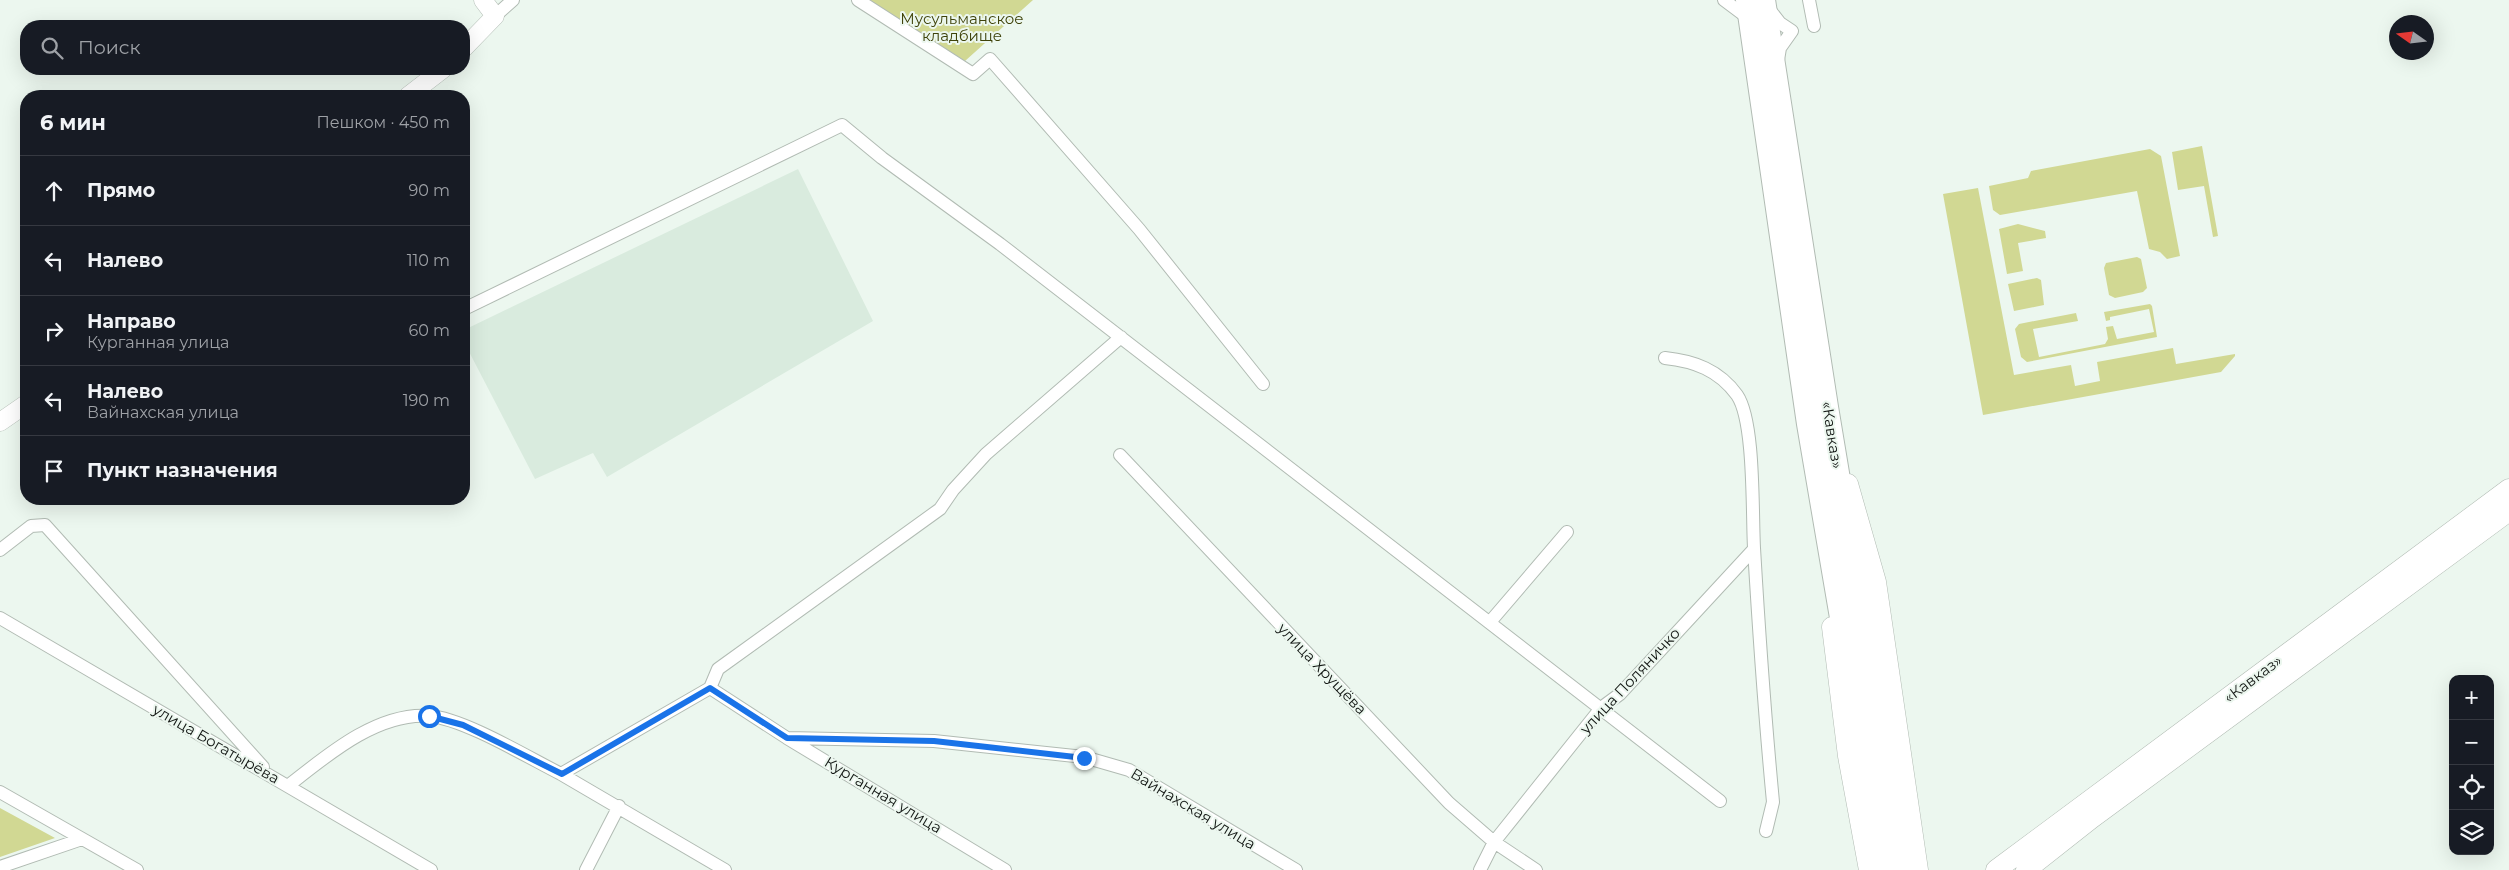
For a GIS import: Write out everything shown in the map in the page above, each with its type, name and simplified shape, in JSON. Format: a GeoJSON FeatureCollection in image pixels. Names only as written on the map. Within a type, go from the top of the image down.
{"type":"FeatureCollection","features":[{"type":"Feature","properties":{"kind":"highway","name":"«Кавказ»"},"geometry":{"type":"LineString","coordinates":[[1765,0],[1827,407],[1904,870]]}},
{"type":"Feature","properties":{"kind":"highway","name":"«Кавказ»"},"geometry":{"type":"LineString","coordinates":[[1749,10],[1808,424],[1884,870]]}},
{"type":"Feature","properties":{"kind":"main road"},"geometry":{"type":"LineString","coordinates":[[1827,407],[1876,582],[1918,870]]}},
{"type":"Feature","properties":{"kind":"main road"},"geometry":{"type":"LineString","coordinates":[[1808,424],[1848,756],[1866,864]]}},
{"type":"Feature","properties":{"kind":"main road","name":"«Кавказ»"},"geometry":{"type":"LineString","coordinates":[[1996,870],[2509,489]]}},
{"type":"Feature","properties":{"kind":"main road","name":"«Кавказ»"},"geometry":{"type":"LineString","coordinates":[[2026,870],[2092,818],[2509,512]]}},
{"type":"Feature","properties":{"kind":"main road"},"geometry":{"type":"LineString","coordinates":[[2040,870],[2092,818]]}},
{"type":"Feature","properties":{"kind":"main road"},"geometry":{"type":"LineString","coordinates":[[1915,850],[1926,870]]}},
{"type":"Feature","properties":{"kind":"street"},"geometry":{"type":"LineString","coordinates":[[483,0],[495,16]]}},
{"type":"Feature","properties":{"kind":"street"},"geometry":{"type":"LineString","coordinates":[[470,42],[513,0]]}},
{"type":"Feature","properties":{"kind":"street"},"geometry":{"type":"LineString","coordinates":[[858,0],[973,74],[990,59],[1138,229],[1263,384]]}},
{"type":"Feature","properties":{"kind":"street"},"geometry":{"type":"LineString","coordinates":[[1724,0],[1749,10]]}},
{"type":"Feature","properties":{"kind":"street"},"geometry":{"type":"LineString","coordinates":[[1809,0],[1814,26]]}},
{"type":"Feature","properties":{"kind":"street"},"geometry":{"type":"LineString","coordinates":[[416,90],[434,75]]}},
{"type":"Feature","properties":{"kind":"street"},"geometry":{"type":"LineString","coordinates":[[470,306],[842,125],[882,158],[1000,244],[1121,337],[1720,801]]}},
{"type":"Feature","properties":{"kind":"street"},"geometry":{"type":"LineString","coordinates":[[562,774],[710,688],[718,669],[940,509],[953,490],[986,454],[1121,337]]}},
{"type":"Feature","properties":{"kind":"street"},"geometry":{"type":"LineString","coordinates":[[1665,358],[1687,360],[1715,372],[1737,395],[1748,420],[1754,549],[1773,802],[1766,831]]}},
{"type":"Feature","properties":{"kind":"street"},"geometry":{"type":"LineString","coordinates":[[0,422],[20,408]]}},
{"type":"Feature","properties":{"kind":"street","name":"улица Хрущёва"},"geometry":{"type":"LineString","coordinates":[[1120,455],[1450,803],[1494,842],[1536,870]]}},
{"type":"Feature","properties":{"kind":"street"},"geometry":{"type":"LineString","coordinates":[[0,550],[32,526],[45,526],[272,776]]}},
{"type":"Feature","properties":{"kind":"street"},"geometry":{"type":"LineString","coordinates":[[1490,622],[1567,532]]}},
{"type":"Feature","properties":{"kind":"street","name":"улица Поляничко"},"geometry":{"type":"LineString","coordinates":[[1480,870],[1494,842],[1601,708],[1620,694],[1754,549]]}},
{"type":"Feature","properties":{"kind":"street","name":"улица Богатырёва"},"geometry":{"type":"LineString","coordinates":[[0,618],[431,870]]}},
{"type":"Feature","properties":{"kind":"street","name":"Курганная улица"},"geometry":{"type":"LineString","coordinates":[[710,688],[787,738],[1005,870]]}},
{"type":"Feature","properties":{"kind":"street"},"geometry":{"type":"LineString","coordinates":[[288,786],[341,744],[392,720],[429,716],[463,725],[562,774],[725,870]]}},
{"type":"Feature","properties":{"kind":"street","name":"Вайнахская улица"},"geometry":{"type":"LineString","coordinates":[[787,738],[934,741],[1084,758],[1129,770],[1296,870]]}},
{"type":"Feature","properties":{"kind":"street"},"geometry":{"type":"LineString","coordinates":[[0,792],[137,870]]}},
{"type":"Feature","properties":{"kind":"street"},"geometry":{"type":"LineString","coordinates":[[586,870],[619,806]]}},
{"type":"Feature","properties":{"kind":"street"},"geometry":{"type":"LineString","coordinates":[[0,867],[82,839]]}},
{"type":"Feature","properties":{"kind":"shaded area"},"geometry":{"type":"Polygon","coordinates":[[[798,169],[873,321],[607,477],[593,453],[535,479],[470,354],[470,327],[798,169]]]}},
{"type":"Feature","properties":{"kind":"green space","name":"Мусульманское кладбище"},"geometry":{"type":"Polygon","coordinates":[[[869,0],[1033,0],[965,61],[869,0]]]}},
{"type":"Feature","properties":{"kind":"green space"},"geometry":{"type":"Polygon","coordinates":[[[2202,146],[2218,236],[2213,237],[2204,186],[2178,190],[2172,152],[2202,146]]]}},
{"type":"Feature","properties":{"kind":"green space"},"geometry":{"type":"Polygon","coordinates":[[[2150,149],[2161,156],[2180,256],[2167,259],[2160,252],[2149,249],[2137,191],[2000,215],[1993,210],[1989,186],[2028,178],[2031,171],[2150,149]]]}},
{"type":"Feature","properties":{"kind":"green space"},"geometry":{"type":"Polygon","coordinates":[[[1978,188],[2014,375],[2071,365],[2075,386],[2100,381],[2097,362],[2173,348],[2176,364],[2235,354],[2235,356],[2221,372],[1983,415],[1943,194],[1978,188]]]}},
{"type":"Feature","properties":{"kind":"green space"},"geometry":{"type":"Polygon","coordinates":[[[2018,224],[2045,231],[2046,238],[2018,243],[2023,271],[2007,274],[1999,229],[2018,224]]]}},
{"type":"Feature","properties":{"kind":"green space"},"geometry":{"type":"Polygon","coordinates":[[[2137,257],[2141,259],[2147,288],[2143,292],[2115,298],[2109,295],[2104,268],[2106,263],[2137,257]]]}},
{"type":"Feature","properties":{"kind":"green space"},"geometry":{"type":"Polygon","coordinates":[[[2037,278],[2041,280],[2044,305],[2014,311],[2008,284],[2037,278]]]}},
{"type":"Feature","properties":{"kind":"green space"},"geometry":{"type":"Polygon","coordinates":[[[2150,304],[2152,306],[2157,337],[2027,362],[2021,357],[2015,329],[2019,324],[2076,313],[2078,321],[2033,329],[2039,357],[2105,344],[2108,339],[2106,327],[2113,326],[2117,339],[2154,332],[2149,309],[2110,317],[2110,320],[2106,321],[2104,312],[2150,304]]]}},
{"type":"Feature","properties":{"kind":"green space"},"geometry":{"type":"Polygon","coordinates":[[[0,808],[55,838],[0,857],[0,808]]]}},
{"type":"Feature","properties":{"kind":"route"},"geometry":{"type":"LineString","coordinates":[[429,716],[463,725],[562,774],[710,688],[787,738],[934,741],[1084,758]]}}]}
